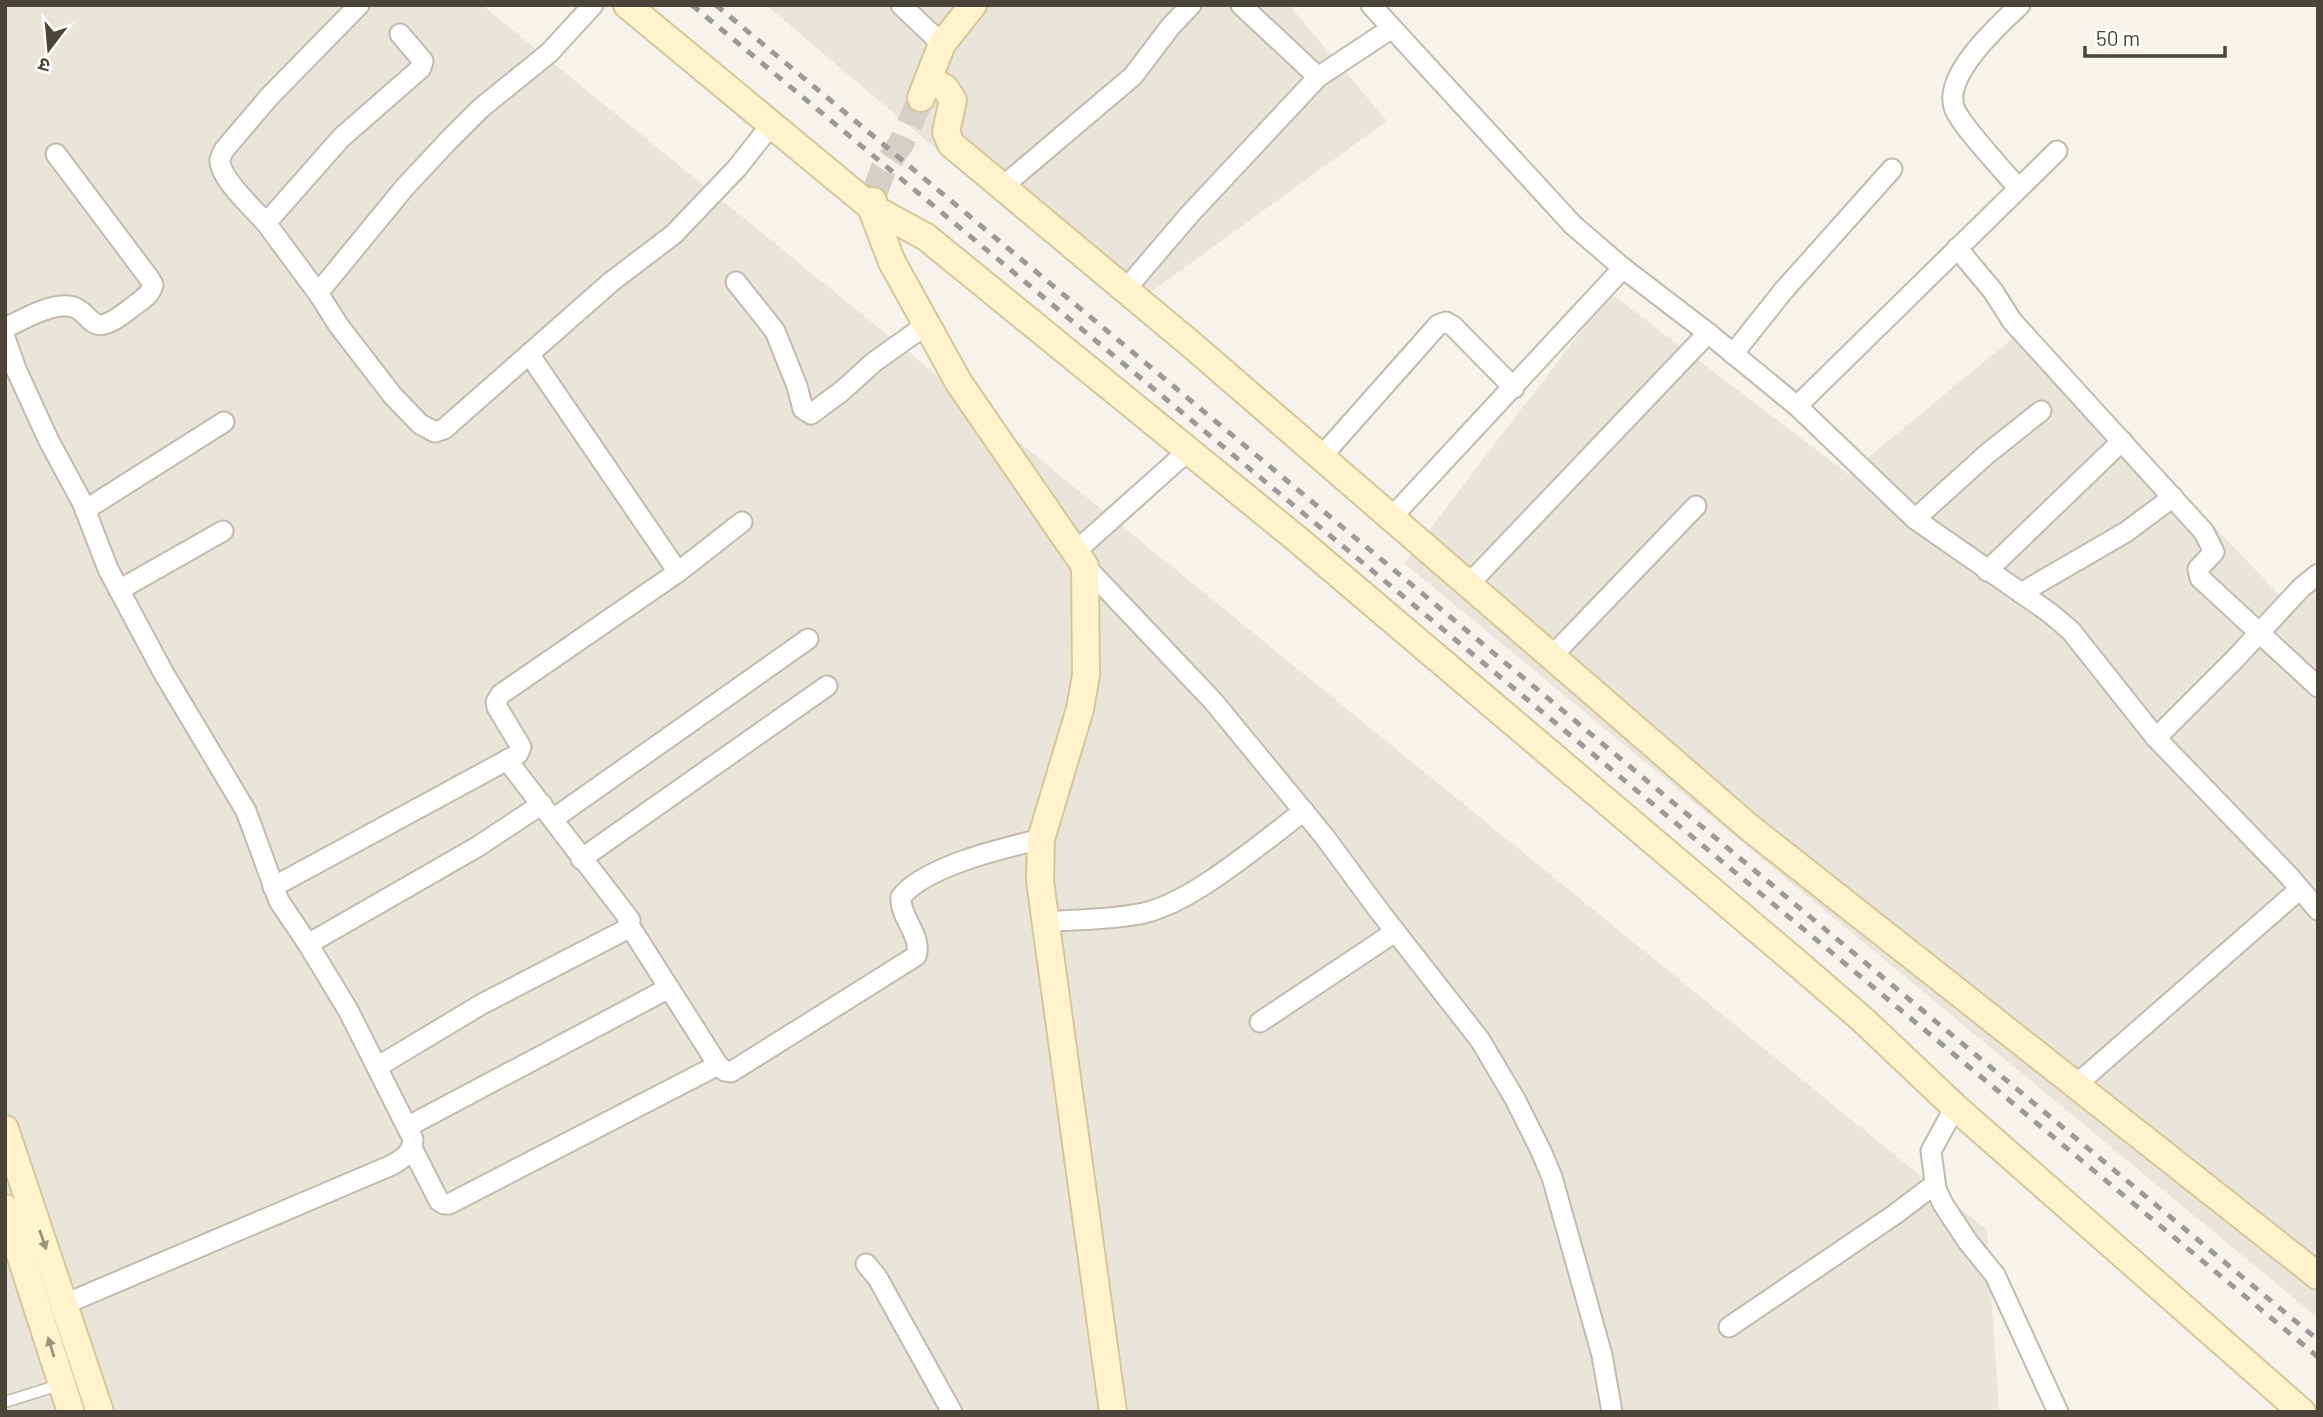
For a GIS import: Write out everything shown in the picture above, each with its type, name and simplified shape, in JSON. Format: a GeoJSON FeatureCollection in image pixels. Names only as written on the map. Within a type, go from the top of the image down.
{"type":"FeatureCollection","features":[{"type":"Feature","properties":{"kind":"street"},"geometry":{"type":"LineString","coordinates":[[359,5],[268,97],[224,150],[220,160],[233,186],[266,223],[318,293],[339,327],[393,396],[420,424],[435,432],[444,429],[611,282],[674,234],[737,168],[771,125]]}},
{"type":"Feature","properties":{"kind":"street"},"geometry":{"type":"LineString","coordinates":[[318,293],[440,149],[481,108],[549,53],[593,5]]}},
{"type":"Feature","properties":{"kind":"street"},"geometry":{"type":"LineString","coordinates":[[627,5],[771,125],[926,237],[1308,548],[1862,1019],[1955,1107],[2302,1412]]}},
{"type":"Feature","properties":{"kind":"street"},"geometry":{"type":"LineString","coordinates":[[901,5],[942,44]]}},
{"type":"Feature","properties":{"kind":"street"},"geometry":{"type":"LineString","coordinates":[[973,5],[942,44],[924,89],[945,88],[953,100],[946,132],[951,144],[1321,457],[1750,828],[2318,1276]]}},
{"type":"Feature","properties":{"kind":"street"},"geometry":{"type":"LineString","coordinates":[[1003,187],[1133,76],[1171,26],[1191,5]]}},
{"type":"Feature","properties":{"kind":"street"},"geometry":{"type":"LineString","coordinates":[[1241,5],[1318,77]]}},
{"type":"Feature","properties":{"kind":"street"},"geometry":{"type":"LineString","coordinates":[[1371,5],[1573,225],[1797,406],[1915,519],[2062,622],[2082,642],[2156,738],[2318,910]]}},
{"type":"Feature","properties":{"kind":"street"},"geometry":{"type":"LineString","coordinates":[[2018,188],[1964,122],[1954,108],[1952,96],[1958,76],[1990,33],[2020,5]]}},
{"type":"Feature","properties":{"kind":"street"},"geometry":{"type":"LineString","coordinates":[[1125,290],[1190,214],[1318,77],[1392,28]]}},
{"type":"Feature","properties":{"kind":"street"},"geometry":{"type":"LineString","coordinates":[[266,223],[342,137],[421,68],[423,61],[400,34]]}},
{"type":"Feature","properties":{"kind":"street"},"geometry":{"type":"LineString","coordinates":[[1797,406],[2057,151]]}},
{"type":"Feature","properties":{"kind":"street"},"geometry":{"type":"LineString","coordinates":[[5,328],[52,307],[65,306],[78,310],[94,324],[103,326],[113,323],[151,293],[153,285],[149,278],[56,154]]}},
{"type":"Feature","properties":{"kind":"street"},"geometry":{"type":"LineString","coordinates":[[1733,354],[1784,290],[1892,169]]}},
{"type":"Feature","properties":{"kind":"street"},"geometry":{"type":"LineString","coordinates":[[873,201],[892,262],[959,383],[1081,559],[1213,701],[1304,811],[1480,1040],[1541,1151],[1560,1203],[1602,1355],[1612,1412]]}},
{"type":"Feature","properties":{"kind":"street"},"geometry":{"type":"LineString","coordinates":[[1957,248],[2001,302],[2012,321],[2200,526],[2214,549],[2214,554],[2199,567],[2198,576],[2318,687]]}},
{"type":"Feature","properties":{"kind":"street"},"geometry":{"type":"LineString","coordinates":[[1391,519],[1623,268]]}},
{"type":"Feature","properties":{"kind":"street"},"geometry":{"type":"LineString","coordinates":[[736,282],[775,331],[797,386],[803,409],[811,414],[874,362],[926,324]]}},
{"type":"Feature","properties":{"kind":"street"},"geometry":{"type":"LineString","coordinates":[[1321,457],[1438,325],[1447,322],[1453,326],[1514,388]]}},
{"type":"Feature","properties":{"kind":"street"},"geometry":{"type":"LineString","coordinates":[[1468,585],[1708,334]]}},
{"type":"Feature","properties":{"kind":"street"},"geometry":{"type":"LineString","coordinates":[[5,338],[16,369],[85,510],[108,569],[163,672],[246,811],[284,910],[348,1010],[413,1139],[412,1148],[405,1158],[392,1165],[65,1304]]}},
{"type":"Feature","properties":{"kind":"street"},"geometry":{"type":"LineString","coordinates":[[529,354],[678,572]]}},
{"type":"Feature","properties":{"kind":"street"},"geometry":{"type":"LineString","coordinates":[[1915,519],[1987,454],[2041,411]]}},
{"type":"Feature","properties":{"kind":"street"},"geometry":{"type":"LineString","coordinates":[[85,510],[224,422]]}},
{"type":"Feature","properties":{"kind":"street"},"geometry":{"type":"LineString","coordinates":[[1987,571],[2122,441]]}},
{"type":"Feature","properties":{"kind":"street"},"geometry":{"type":"LineString","coordinates":[[1113,1412],[1040,881],[1041,839],[1080,709],[1086,675],[1081,559],[1189,450]]}},
{"type":"Feature","properties":{"kind":"street"},"geometry":{"type":"LineString","coordinates":[[2021,593],[2126,532],[2173,497]]}},
{"type":"Feature","properties":{"kind":"street"},"geometry":{"type":"LineString","coordinates":[[1551,657],[1696,506]]}},
{"type":"Feature","properties":{"kind":"street"},"geometry":{"type":"LineString","coordinates":[[273,887],[519,754],[521,747],[497,707],[497,699],[678,572],[742,522]]}},
{"type":"Feature","properties":{"kind":"street"},"geometry":{"type":"LineString","coordinates":[[119,590],[223,531]]}},
{"type":"Feature","properties":{"kind":"street"},"geometry":{"type":"LineString","coordinates":[[2156,738],[2318,574]]}},
{"type":"Feature","properties":{"kind":"street"},"geometry":{"type":"LineString","coordinates":[[308,944],[477,847],[548,812],[808,639]]}},
{"type":"Feature","properties":{"kind":"street"},"geometry":{"type":"LineString","coordinates":[[581,859],[827,686]]}},
{"type":"Feature","properties":{"kind":"street"},"geometry":{"type":"LineString","coordinates":[[377,1067],[482,1004],[598,945],[629,925],[630,920],[507,760]]}},
{"type":"Feature","properties":{"kind":"street"},"geometry":{"type":"LineString","coordinates":[[1047,922],[1144,913],[1164,906],[1233,865],[1304,811]]}},
{"type":"Feature","properties":{"kind":"street"},"geometry":{"type":"LineString","coordinates":[[629,925],[718,1065],[725,1071],[738,1069],[916,956],[918,949],[915,936],[900,904],[901,897],[911,887],[937,873],[995,850],[1041,839]]}},
{"type":"Feature","properties":{"kind":"street"},"geometry":{"type":"LineString","coordinates":[[2077,1084],[2300,890]]}},
{"type":"Feature","properties":{"kind":"street"},"geometry":{"type":"LineString","coordinates":[[1260,1022],[1395,932]]}},
{"type":"Feature","properties":{"kind":"street"},"geometry":{"type":"LineString","coordinates":[[407,1127],[669,988]]}},
{"type":"Feature","properties":{"kind":"street"},"geometry":{"type":"LineString","coordinates":[[412,1148],[439,1201],[449,1204],[718,1065]]}},
{"type":"Feature","properties":{"kind":"street"},"geometry":{"type":"LineString","coordinates":[[1955,1107],[1931,1151],[1935,1184],[1949,1213],[1995,1275],[2058,1412]]}},
{"type":"Feature","properties":{"kind":"street"},"geometry":{"type":"LineString","coordinates":[[5,1129],[16,1196],[65,1304],[100,1412]]}},
{"type":"Feature","properties":{"kind":"street"},"geometry":{"type":"LineString","coordinates":[[1729,1327],[1935,1184]]}},
{"type":"Feature","properties":{"kind":"street"},"geometry":{"type":"LineString","coordinates":[[5,1208],[71,1412]]}},
{"type":"Feature","properties":{"kind":"street"},"geometry":{"type":"LineString","coordinates":[[866,1264],[877,1277],[952,1412]]}},
{"type":"Feature","properties":{"kind":"lane"},"geometry":{"type":"LineString","coordinates":[[5,1402],[62,1384]]}},
{"type":"Feature","properties":{"kind":"shaded area"},"geometry":{"type":"Polygon","coordinates":[[[5,5],[482,5],[1987,1230],[1999,1412],[5,1412],[5,5]]]}},
{"type":"Feature","properties":{"kind":"shaded area"},"geometry":{"type":"Polygon","coordinates":[[[766,5],[1289,5],[1387,121],[1126,310],[766,5]]]}},
{"type":"Feature","properties":{"kind":"shaded area"},"geometry":{"type":"Polygon","coordinates":[[[1610,293],[1848,474],[2024,329],[2294,610],[2318,580],[2318,1318],[1404,563],[1610,293]]]}},
{"type":"Feature","properties":{"kind":"tunnel"},"geometry":{"type":"LineString","coordinates":[[874,194],[883,170],[902,142],[921,98]]}},
{"type":"Feature","properties":{"kind":"railway"},"geometry":{"type":"LineString","coordinates":[[692,5],[2318,1357]]}},
{"type":"Feature","properties":{"kind":"railway"},"geometry":{"type":"LineString","coordinates":[[716,5],[2318,1340]]}}]}
